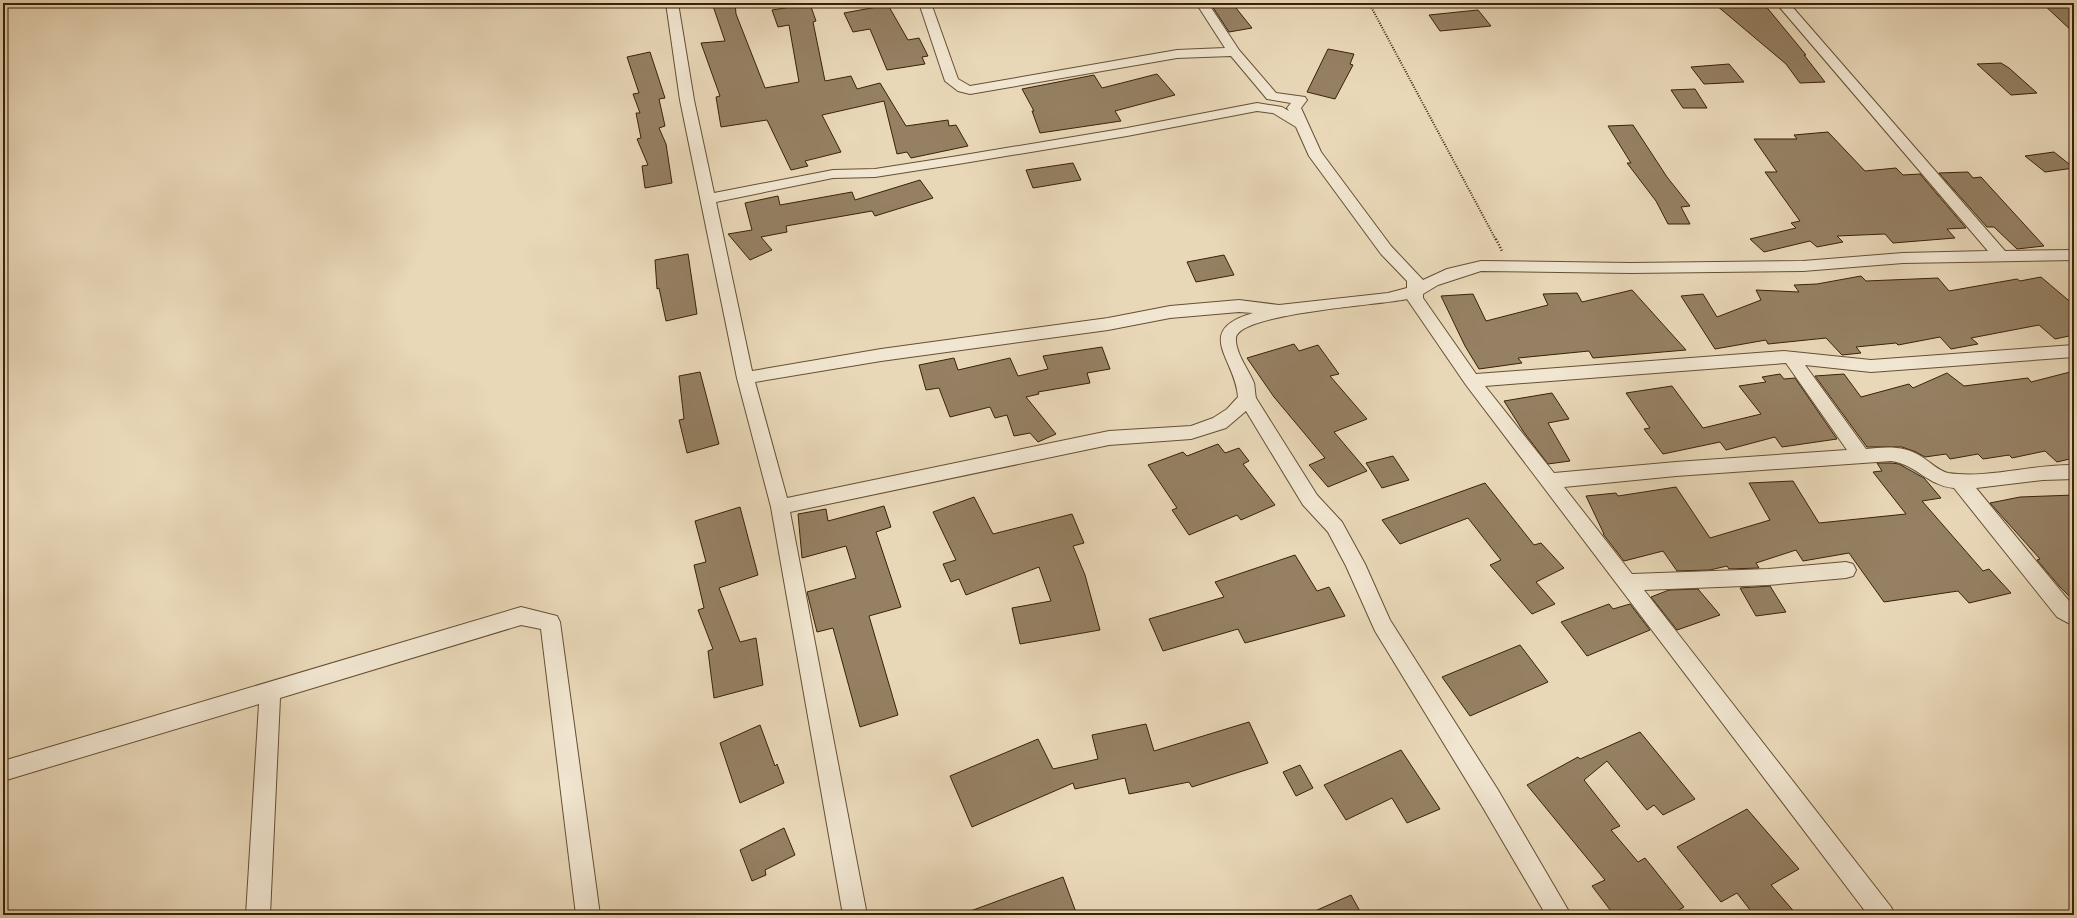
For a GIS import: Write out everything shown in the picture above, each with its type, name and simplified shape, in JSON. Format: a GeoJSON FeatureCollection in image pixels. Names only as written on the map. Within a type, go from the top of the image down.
{"type":"FeatureCollection","features":[{"type":"Feature","properties":{"kind":"street"},"geometry":{"type":"LineString","coordinates":[[672,3],[687,100],[707,199],[746,378],[780,507],[855,915]]}},
{"type":"Feature","properties":{"kind":"street"},"geometry":{"type":"LineString","coordinates":[[925,3],[952,81],[963,88],[970,90],[1177,54],[1234,52]]}},
{"type":"Feature","properties":{"kind":"street"},"geometry":{"type":"LineString","coordinates":[[1202,3],[1234,52],[1272,96],[1300,100],[1294,108],[1314,153],[1386,250],[1415,280],[1415,299],[1425,316],[1472,381],[1883,915]]}},
{"type":"Feature","properties":{"kind":"street"},"geometry":{"type":"LineString","coordinates":[[1782,3],[2001,256]]}},
{"type":"Feature","properties":{"kind":"street"},"geometry":{"type":"LineString","coordinates":[[1258,107],[1272,96]]}},
{"type":"Feature","properties":{"kind":"street"},"geometry":{"type":"LineString","coordinates":[[707,199],[826,175],[875,172],[958,160],[1127,132],[1258,107],[1277,110],[1300,124]]}},
{"type":"Feature","properties":{"kind":"street"},"geometry":{"type":"LineString","coordinates":[[1559,915],[1490,798],[1382,625],[1355,564],[1338,532],[1310,500],[1247,399],[1246,385],[1228,348],[1228,337],[1234,328],[1248,320],[1282,310],[1388,298],[1415,292],[1432,281],[1453,273],[1481,266],[1510,265],[1631,268],[1803,266],[1903,258],[2074,255]]}},
{"type":"Feature","properties":{"kind":"street"},"geometry":{"type":"LineString","coordinates":[[746,378],[881,355],[1108,324],[1170,312],[1239,306],[1282,310]]}},
{"type":"Feature","properties":{"kind":"street"},"geometry":{"type":"LineString","coordinates":[[1472,381],[1758,358],[1791,358],[1871,366],[2074,351]]}},
{"type":"Feature","properties":{"kind":"street"},"geometry":{"type":"LineString","coordinates":[[1791,358],[1861,456]]}},
{"type":"Feature","properties":{"kind":"street"},"geometry":{"type":"LineString","coordinates":[[780,507],[1104,439],[1126,436],[1162,436],[1199,432],[1214,427],[1234,414],[1247,399]]}},
{"type":"Feature","properties":{"kind":"street"},"geometry":{"type":"LineString","coordinates":[[1549,481],[1676,469],[1891,454],[1906,456],[1941,478],[1959,480],[1977,480],[2045,472],[2074,472]]}},
{"type":"Feature","properties":{"kind":"street"},"geometry":{"type":"LineString","coordinates":[[1959,480],[2064,611],[2074,617]]}},
{"type":"Feature","properties":{"kind":"street"},"geometry":{"type":"LineString","coordinates":[[1627,582],[1768,577],[1846,570]]}},
{"type":"Feature","properties":{"kind":"street"},"geometry":{"type":"LineString","coordinates":[[3,771],[521,616],[550,622],[588,915]]}},
{"type":"Feature","properties":{"kind":"street"},"geometry":{"type":"LineString","coordinates":[[258,915],[270,691]]}},
{"type":"Feature","properties":{"kind":"path"},"geometry":{"type":"LineString","coordinates":[[1369,3],[1510,265]]}},
{"type":"Feature","properties":{"kind":"building"},"geometry":{"type":"Polygon","coordinates":[[[712,3],[735,3],[736,14],[765,88],[799,82],[789,25],[778,27],[772,10],[810,4],[816,21],[813,22],[825,81],[851,76],[857,89],[880,83],[906,126],[948,120],[949,126],[956,125],[968,146],[911,158],[907,152],[897,154],[884,101],[822,115],[841,152],[805,161],[808,166],[791,170],[767,120],[721,127],[716,97],[720,96],[701,43],[725,41],[712,3]]]}},
{"type":"Feature","properties":{"kind":"building"},"geometry":{"type":"Polygon","coordinates":[[[1210,3],[1232,3],[1252,28],[1229,32],[1210,3]]]}},
{"type":"Feature","properties":{"kind":"building"},"geometry":{"type":"Polygon","coordinates":[[[2042,3],[2074,3],[2074,33],[2042,3]]]}},
{"type":"Feature","properties":{"kind":"building"},"geometry":{"type":"Polygon","coordinates":[[[1764,4],[1806,55],[1804,55],[1825,82],[1800,83],[1786,64],[1716,5],[1764,4]]]}},
{"type":"Feature","properties":{"kind":"building"},"geometry":{"type":"Polygon","coordinates":[[[888,5],[908,40],[919,38],[928,56],[922,57],[925,64],[887,70],[870,29],[853,32],[844,13],[888,5]]]}},
{"type":"Feature","properties":{"kind":"building"},"geometry":{"type":"Polygon","coordinates":[[[1478,10],[1491,26],[1440,31],[1429,15],[1478,10]]]}},
{"type":"Feature","properties":{"kind":"building"},"geometry":{"type":"Polygon","coordinates":[[[1328,49],[1354,54],[1350,64],[1353,65],[1335,99],[1307,92],[1328,49]]]}},
{"type":"Feature","properties":{"kind":"building"},"geometry":{"type":"Polygon","coordinates":[[[650,52],[665,98],[659,99],[665,126],[659,128],[666,144],[672,183],[645,188],[642,166],[648,165],[637,139],[641,138],[636,113],[640,113],[633,94],[639,93],[627,57],[650,52]]]}},
{"type":"Feature","properties":{"kind":"building"},"geometry":{"type":"Polygon","coordinates":[[[2001,63],[2009,68],[2037,93],[2011,95],[1977,64],[2001,63]]]}},
{"type":"Feature","properties":{"kind":"building"},"geometry":{"type":"Polygon","coordinates":[[[1729,64],[1744,82],[1704,84],[1691,67],[1729,64]]]}},
{"type":"Feature","properties":{"kind":"building"},"geometry":{"type":"Polygon","coordinates":[[[1157,74],[1175,95],[1115,111],[1121,121],[1040,133],[1032,111],[1034,111],[1022,89],[1094,75],[1102,88],[1157,74]]]}},
{"type":"Feature","properties":{"kind":"building"},"geometry":{"type":"Polygon","coordinates":[[[1695,89],[1707,108],[1683,108],[1671,90],[1695,89]]]}},
{"type":"Feature","properties":{"kind":"building"},"geometry":{"type":"Polygon","coordinates":[[[1633,125],[1667,177],[1690,206],[1681,207],[1690,224],[1668,224],[1656,201],[1627,163],[1631,163],[1608,126],[1633,125]]]}},
{"type":"Feature","properties":{"kind":"building"},"geometry":{"type":"Polygon","coordinates":[[[1828,132],[1865,171],[1896,168],[1903,175],[1920,174],[1966,228],[1947,229],[1955,238],[1893,243],[1885,234],[1837,236],[1843,242],[1817,247],[1810,241],[1764,252],[1750,239],[1796,228],[1791,223],[1800,221],[1765,172],[1777,172],[1754,139],[1797,139],[1794,135],[1828,132]]]}},
{"type":"Feature","properties":{"kind":"building"},"geometry":{"type":"Polygon","coordinates":[[[2054,152],[2074,168],[2045,172],[2025,156],[2054,152]]]}},
{"type":"Feature","properties":{"kind":"building"},"geometry":{"type":"Polygon","coordinates":[[[1073,163],[1081,180],[1033,188],[1026,170],[1073,163]]]}},
{"type":"Feature","properties":{"kind":"building"},"geometry":{"type":"Polygon","coordinates":[[[1968,172],[1973,178],[1981,177],[2044,246],[2017,249],[1994,227],[1987,227],[1939,173],[1968,172]]]}},
{"type":"Feature","properties":{"kind":"building"},"geometry":{"type":"Polygon","coordinates":[[[920,180],[933,198],[875,216],[872,211],[786,226],[787,232],[761,237],[772,250],[750,260],[728,234],[752,230],[745,203],[778,196],[780,205],[852,192],[855,200],[920,180]]]}},
{"type":"Feature","properties":{"kind":"building"},"geometry":{"type":"Polygon","coordinates":[[[688,254],[697,314],[666,321],[659,288],[657,289],[655,260],[688,254]]]}},
{"type":"Feature","properties":{"kind":"building"},"geometry":{"type":"Polygon","coordinates":[[[1224,255],[1234,275],[1196,282],[1187,262],[1224,255]]]}},
{"type":"Feature","properties":{"kind":"building"},"geometry":{"type":"Polygon","coordinates":[[[1861,276],[1866,281],[1938,278],[1949,291],[2017,279],[2020,281],[2041,277],[2074,305],[2074,335],[2055,339],[2039,325],[1971,338],[1978,344],[1951,349],[1940,337],[1898,345],[1896,343],[1856,347],[1861,353],[1842,355],[1826,338],[1768,344],[1766,340],[1715,349],[1681,296],[1703,294],[1717,317],[1761,300],[1756,290],[1799,292],[1794,285],[1817,284],[1861,276]]]}},
{"type":"Feature","properties":{"kind":"building"},"geometry":{"type":"Polygon","coordinates":[[[1632,290],[1686,350],[1593,358],[1589,351],[1518,358],[1522,363],[1479,369],[1465,346],[1441,296],[1473,294],[1486,321],[1548,305],[1543,294],[1577,293],[1582,302],[1632,290]]]}},
{"type":"Feature","properties":{"kind":"building"},"geometry":{"type":"Polygon","coordinates":[[[1294,344],[1299,351],[1318,345],[1339,374],[1330,376],[1367,419],[1334,432],[1367,471],[1328,487],[1309,465],[1325,458],[1274,397],[1247,358],[1294,344]]]}},
{"type":"Feature","properties":{"kind":"building"},"geometry":{"type":"Polygon","coordinates":[[[1102,347],[1110,369],[1087,373],[1090,383],[1038,392],[1039,394],[1026,397],[1056,434],[1038,442],[1030,433],[1014,436],[1007,415],[995,418],[990,407],[950,417],[939,388],[926,390],[919,365],[954,358],[958,370],[1010,358],[1018,376],[1048,369],[1043,356],[1102,347]]]}},
{"type":"Feature","properties":{"kind":"building"},"geometry":{"type":"Polygon","coordinates":[[[2074,371],[2074,458],[2057,462],[2045,451],[2012,458],[2009,455],[1983,459],[1978,454],[1950,459],[1946,454],[1925,457],[1902,447],[1867,447],[1815,376],[1844,374],[1861,397],[1909,384],[1913,388],[1947,373],[1964,386],[2028,378],[2031,382],[2074,371]]]}},
{"type":"Feature","properties":{"kind":"building"},"geometry":{"type":"Polygon","coordinates":[[[700,372],[719,444],[687,453],[679,420],[684,419],[679,376],[700,372]]]}},
{"type":"Feature","properties":{"kind":"building"},"geometry":{"type":"Polygon","coordinates":[[[1780,374],[1784,379],[1795,378],[1837,439],[1782,447],[1775,437],[1726,450],[1720,442],[1663,454],[1644,429],[1650,428],[1626,393],[1672,386],[1703,428],[1761,414],[1739,386],[1766,382],[1762,377],[1780,374]]]}},
{"type":"Feature","properties":{"kind":"building"},"geometry":{"type":"Polygon","coordinates":[[[1552,393],[1569,419],[1548,423],[1570,461],[1548,464],[1523,431],[1504,401],[1552,393]]]}},
{"type":"Feature","properties":{"kind":"building"},"geometry":{"type":"Polygon","coordinates":[[[1218,444],[1225,453],[1239,448],[1249,461],[1243,464],[1275,505],[1241,520],[1237,515],[1189,535],[1172,510],[1177,508],[1148,465],[1183,452],[1187,456],[1218,444]]]}},
{"type":"Feature","properties":{"kind":"building"},"geometry":{"type":"Polygon","coordinates":[[[1393,456],[1409,480],[1382,488],[1366,463],[1393,456]]]}},
{"type":"Feature","properties":{"kind":"building"},"geometry":{"type":"Polygon","coordinates":[[[1877,463],[1899,464],[1924,478],[1941,498],[1922,501],[1983,571],[1989,569],[2011,593],[1969,603],[1958,591],[1884,602],[1849,553],[1803,561],[1796,550],[1756,563],[1759,568],[1729,569],[1727,566],[1710,570],[1677,571],[1663,551],[1624,561],[1603,534],[1586,496],[1616,493],[1618,496],[1676,487],[1710,538],[1770,520],[1749,483],[1793,481],[1819,523],[1906,514],[1873,472],[1882,471],[1877,463]]]}},
{"type":"Feature","properties":{"kind":"building"},"geometry":{"type":"Polygon","coordinates":[[[1485,483],[1534,545],[1541,543],[1564,568],[1536,582],[1555,604],[1532,614],[1490,565],[1501,560],[1468,518],[1400,544],[1382,520],[1485,483]]]}},
{"type":"Feature","properties":{"kind":"building"},"geometry":{"type":"Polygon","coordinates":[[[2074,495],[2074,601],[2037,560],[2040,559],[1990,503],[2020,497],[2074,495]]]}},
{"type":"Feature","properties":{"kind":"building"},"geometry":{"type":"Polygon","coordinates":[[[974,497],[993,534],[1072,514],[1084,543],[1073,546],[1085,575],[1100,630],[1020,644],[1012,608],[1051,601],[1039,567],[966,595],[959,579],[951,582],[943,564],[956,560],[933,512],[974,497]]]}},
{"type":"Feature","properties":{"kind":"building"},"geometry":{"type":"Polygon","coordinates":[[[884,506],[891,527],[876,532],[901,607],[869,616],[898,715],[860,727],[833,628],[817,632],[807,592],[856,578],[846,546],[802,558],[798,514],[826,509],[828,521],[884,506]]]}},
{"type":"Feature","properties":{"kind":"building"},"geometry":{"type":"Polygon","coordinates":[[[740,507],[758,575],[719,588],[740,642],[756,638],[763,685],[714,698],[708,651],[713,649],[698,610],[704,608],[694,565],[706,562],[695,521],[740,507]]]}},
{"type":"Feature","properties":{"kind":"building"},"geometry":{"type":"Polygon","coordinates":[[[1295,555],[1317,591],[1329,587],[1345,616],[1245,643],[1238,629],[1163,651],[1149,619],[1224,597],[1215,582],[1295,555]]]}},
{"type":"Feature","properties":{"kind":"building"},"geometry":{"type":"Polygon","coordinates":[[[1770,586],[1786,612],[1756,616],[1740,588],[1770,586]]]}},
{"type":"Feature","properties":{"kind":"building"},"geometry":{"type":"Polygon","coordinates":[[[1698,589],[1720,615],[1677,630],[1651,597],[1669,590],[1698,589]]]}},
{"type":"Feature","properties":{"kind":"building"},"geometry":{"type":"Polygon","coordinates":[[[1609,604],[1613,609],[1630,604],[1650,630],[1587,656],[1561,622],[1609,604]]]}},
{"type":"Feature","properties":{"kind":"building"},"geometry":{"type":"Polygon","coordinates":[[[1520,645],[1548,682],[1470,716],[1442,677],[1520,645]]]}},
{"type":"Feature","properties":{"kind":"building"},"geometry":{"type":"Polygon","coordinates":[[[1249,722],[1268,763],[1192,787],[1189,782],[1129,794],[1125,778],[1075,789],[1073,783],[972,827],[950,776],[1038,739],[1053,769],[1098,759],[1092,735],[1146,724],[1154,751],[1249,722]]]}},
{"type":"Feature","properties":{"kind":"building"},"geometry":{"type":"Polygon","coordinates":[[[760,725],[775,766],[777,764],[784,783],[740,803],[720,743],[760,725]]]}},
{"type":"Feature","properties":{"kind":"building"},"geometry":{"type":"Polygon","coordinates":[[[1640,732],[1695,799],[1663,815],[1654,805],[1647,810],[1607,761],[1584,780],[1620,826],[1611,830],[1638,862],[1645,858],[1684,907],[1670,915],[1614,915],[1592,886],[1605,880],[1527,785],[1578,757],[1580,759],[1640,732]]]}},
{"type":"Feature","properties":{"kind":"building"},"geometry":{"type":"Polygon","coordinates":[[[1401,750],[1440,809],[1407,823],[1392,798],[1346,820],[1324,785],[1401,750]]]}},
{"type":"Feature","properties":{"kind":"building"},"geometry":{"type":"Polygon","coordinates":[[[1300,765],[1313,788],[1296,796],[1283,772],[1300,765]]]}},
{"type":"Feature","properties":{"kind":"building"},"geometry":{"type":"Polygon","coordinates":[[[1747,809],[1799,869],[1771,885],[1797,915],[1754,915],[1737,893],[1721,902],[1677,847],[1747,809]]]}},
{"type":"Feature","properties":{"kind":"building"},"geometry":{"type":"Polygon","coordinates":[[[784,828],[795,855],[765,870],[766,875],[752,881],[740,850],[784,828]]]}},
{"type":"Feature","properties":{"kind":"building"},"geometry":{"type":"Polygon","coordinates":[[[1063,877],[1077,915],[966,915],[965,913],[1063,877]]]}},
{"type":"Feature","properties":{"kind":"building"},"geometry":{"type":"Polygon","coordinates":[[[1351,895],[1362,915],[1306,915],[1351,895]]]}}]}
